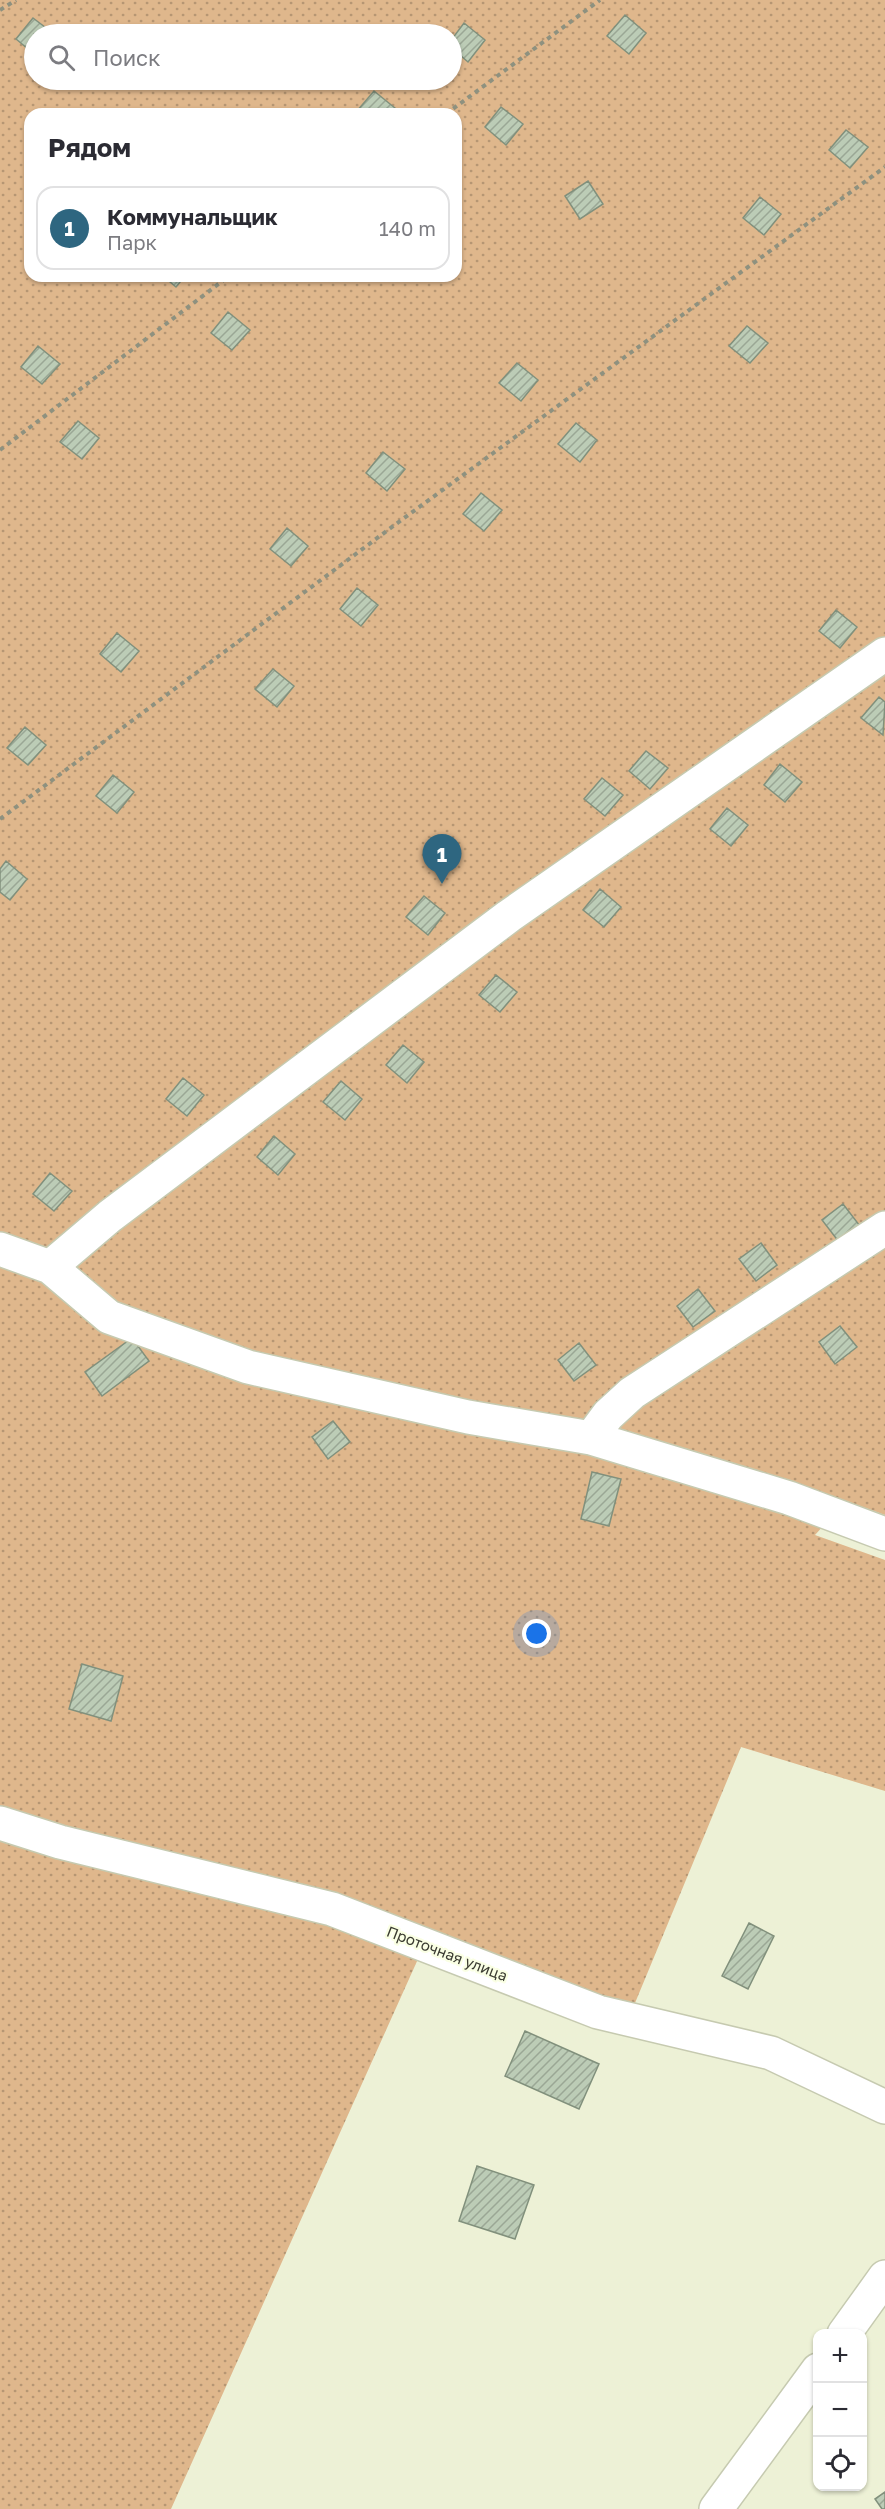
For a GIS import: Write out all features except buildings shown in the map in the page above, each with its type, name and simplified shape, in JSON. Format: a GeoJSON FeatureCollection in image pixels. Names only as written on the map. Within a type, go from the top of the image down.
{"type":"FeatureCollection","features":[{"type":"Feature","properties":{"kind":"street"},"geometry":{"type":"LineString","coordinates":[[50,1268],[110,1216],[509,916],[885,654]]}},
{"type":"Feature","properties":{"kind":"street"},"geometry":{"type":"LineString","coordinates":[[591,1438],[608,1415],[632,1393],[885,1228]]}},
{"type":"Feature","properties":{"kind":"street"},"geometry":{"type":"LineString","coordinates":[[0,1249],[50,1268],[109,1317],[248,1367],[468,1417],[591,1438],[789,1498],[885,1534]]}},
{"type":"Feature","properties":{"kind":"street","name":"Проточная улица"},"geometry":{"type":"LineString","coordinates":[[0,1823],[60,1842],[332,1909],[598,2012],[771,2053],[885,2107]]}},
{"type":"Feature","properties":{"kind":"street"},"geometry":{"type":"LineString","coordinates":[[848,2329],[885,2277]]}},
{"type":"Feature","properties":{"kind":"street"},"geometry":{"type":"LineString","coordinates":[[716,2509],[813,2377]]}},
{"type":"Feature","properties":{"kind":"path"},"geometry":{"type":"LineString","coordinates":[[0,10],[16,0]]}},
{"type":"Feature","properties":{"kind":"path"},"geometry":{"type":"LineString","coordinates":[[454,108],[600,0]]}},
{"type":"Feature","properties":{"kind":"path"},"geometry":{"type":"LineString","coordinates":[[0,819],[387,531],[885,167]]}},
{"type":"Feature","properties":{"kind":"path"},"geometry":{"type":"LineString","coordinates":[[0,450],[221,282]]}},
{"type":"Feature","properties":{"kind":"shaded area"},"geometry":{"type":"Polygon","coordinates":[[[0,0],[885,0],[885,1515],[846,1501],[815,1535],[885,1560],[885,1791],[741,1747],[623,2032],[418,1959],[171,2509],[0,2509],[0,0]]]}},
{"type":"Feature","properties":{"kind":"place","name":"Коммунальщик"},"geometry":{"type":"Point","coordinates":[442,884]}}]}
